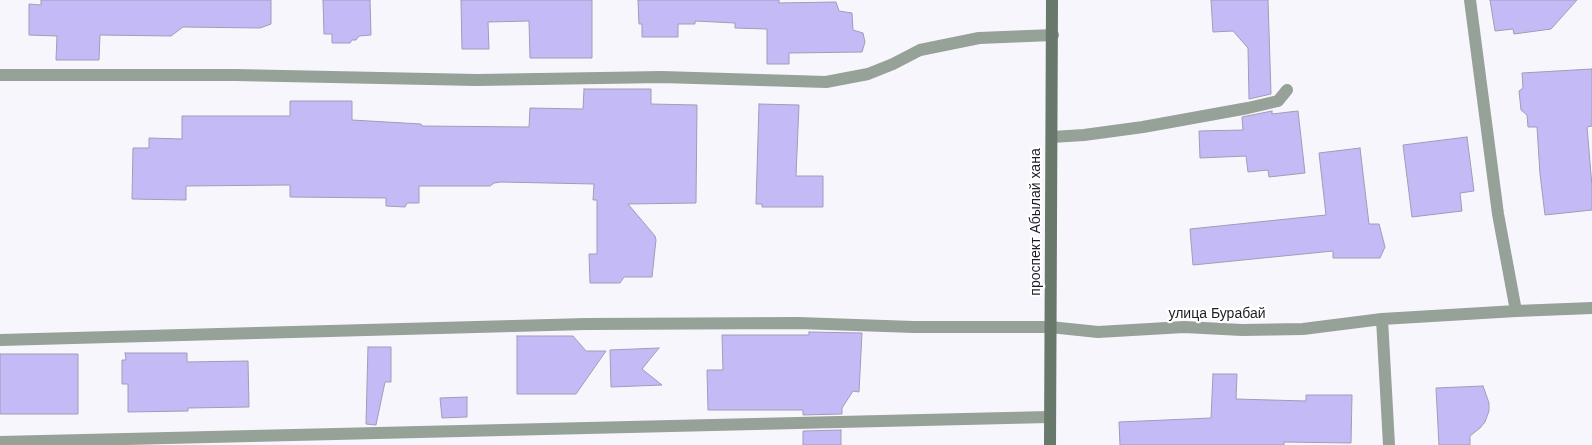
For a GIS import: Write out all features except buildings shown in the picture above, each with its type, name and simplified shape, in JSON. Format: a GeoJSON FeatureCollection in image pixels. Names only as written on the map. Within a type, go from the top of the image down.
{"type":"FeatureCollection","features":[{"type":"Feature","properties":{"kind":"main road","name":"проспект Абылай хана"},"geometry":{"type":"LineString","coordinates":[[1050,445],[1052,0]]}},
{"type":"Feature","properties":{"kind":"street"},"geometry":{"type":"LineString","coordinates":[[1470,0],[1498,214],[1516,310]]}},
{"type":"Feature","properties":{"kind":"street"},"geometry":{"type":"LineString","coordinates":[[0,75],[235,75],[477,80],[662,77],[826,82],[868,74],[920,50],[979,38],[1053,36]]}},
{"type":"Feature","properties":{"kind":"street"},"geometry":{"type":"LineString","coordinates":[[1052,137],[1084,135],[1143,127],[1248,108],[1278,101],[1287,90]]}},
{"type":"Feature","properties":{"kind":"street","name":"улица Бурабай"},"geometry":{"type":"LineString","coordinates":[[0,340],[586,324],[798,323],[914,327],[1050,327],[1098,332],[1184,327],[1242,330],[1303,329],[1382,319],[1516,310],[1592,308]]}},
{"type":"Feature","properties":{"kind":"street"},"geometry":{"type":"LineString","coordinates":[[1382,319],[1389,445]]}},
{"type":"Feature","properties":{"kind":"street"},"geometry":{"type":"LineString","coordinates":[[0,442],[1049,417]]}}]}
